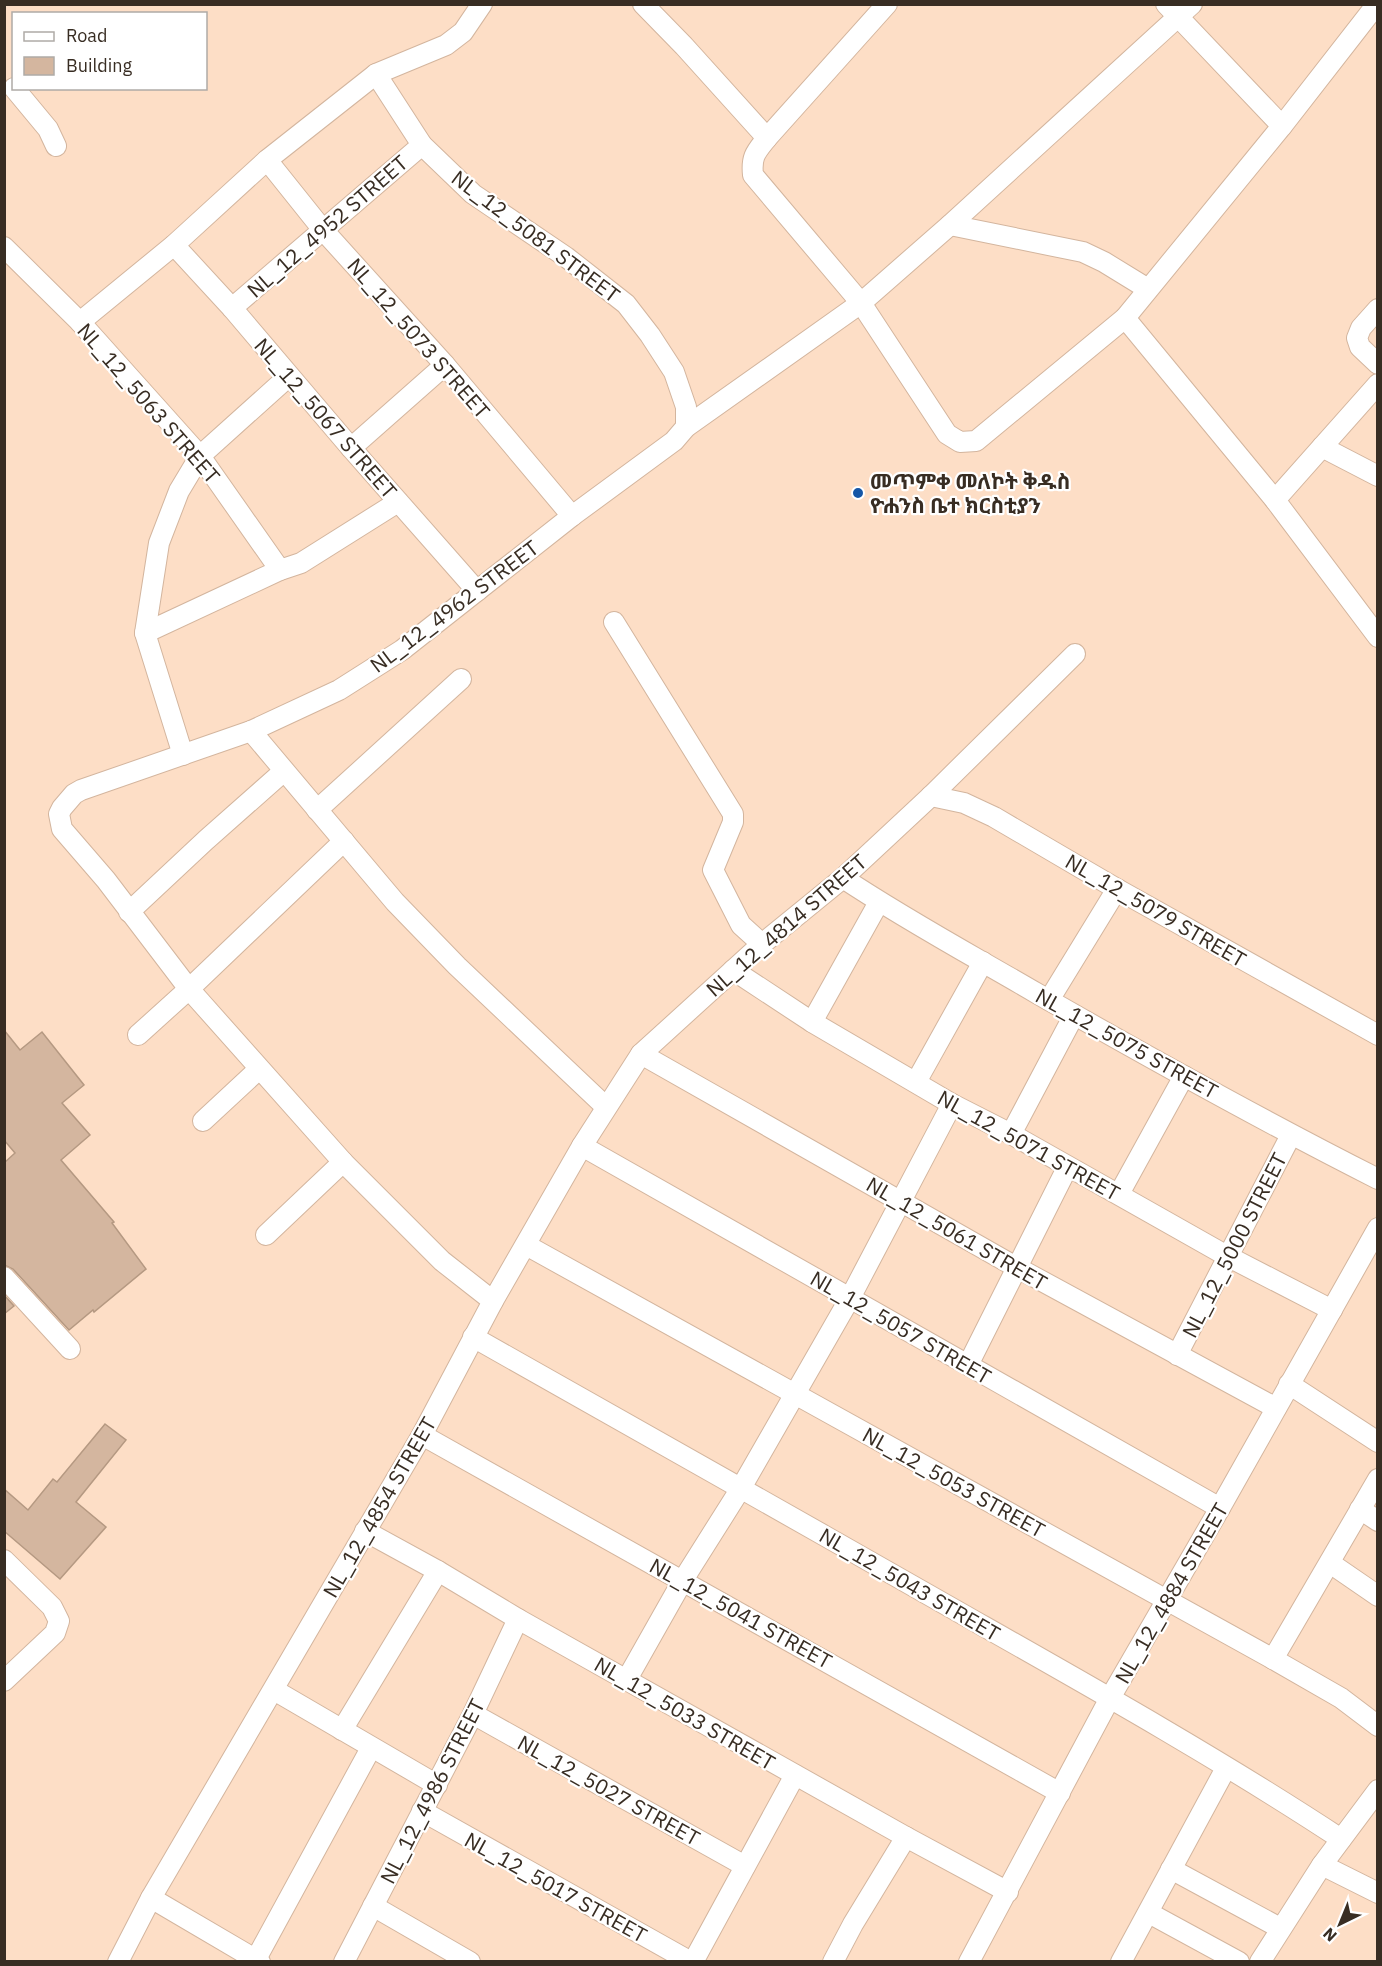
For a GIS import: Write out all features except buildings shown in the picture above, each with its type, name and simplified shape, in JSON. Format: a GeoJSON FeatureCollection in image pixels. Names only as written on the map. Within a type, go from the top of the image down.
{"type":"FeatureCollection","features":[{"type":"Feature","properties":{"kind":"street"},"geometry":{"type":"LineString","coordinates":[[80,322],[174,245],[267,160],[376,74],[446,45],[463,32],[482,4]]}},
{"type":"Feature","properties":{"kind":"street"},"geometry":{"type":"LineString","coordinates":[[643,4],[767,138]]}},
{"type":"Feature","properties":{"kind":"street"},"geometry":{"type":"LineString","coordinates":[[887,4],[754,154],[753,175],[861,303],[947,434],[960,442],[976,441],[1125,318],[1282,126],[1377,4]]}},
{"type":"Feature","properties":{"kind":"street"},"geometry":{"type":"LineString","coordinates":[[1179,9],[1282,126]]}},
{"type":"Feature","properties":{"kind":"street","name":"NL_12_4962 STREET"},"geometry":{"type":"LineString","coordinates":[[129,912],[106,880],[62,829],[59,814],[67,800],[81,790],[251,731],[339,690],[402,650],[572,516],[675,441],[686,427],[861,303],[950,225],[1179,9]]}},
{"type":"Feature","properties":{"kind":"street","name":"NL_12_5081 STREET"},"geometry":{"type":"LineString","coordinates":[[376,74],[423,145],[473,194],[566,257],[626,304],[650,334],[674,372],[686,407],[686,427]]}},
{"type":"Feature","properties":{"kind":"street"},"geometry":{"type":"LineString","coordinates":[[16,90],[48,129],[56,146]]}},
{"type":"Feature","properties":{"kind":"street","name":"NL_12_4952 STREET"},"geometry":{"type":"LineString","coordinates":[[232,308],[423,145]]}},
{"type":"Feature","properties":{"kind":"street","name":"NL_12_5073 STREET"},"geometry":{"type":"LineString","coordinates":[[267,160],[323,230],[445,365],[572,516]]}},
{"type":"Feature","properties":{"kind":"street"},"geometry":{"type":"LineString","coordinates":[[950,225],[1083,252],[1104,262],[1148,290]]}},
{"type":"Feature","properties":{"kind":"street","name":"NL_12_5067 STREET"},"geometry":{"type":"LineString","coordinates":[[174,245],[232,308],[477,591]]}},
{"type":"Feature","properties":{"kind":"street","name":"NL_12_5063 STREET"},"geometry":{"type":"LineString","coordinates":[[4,247],[80,322],[200,456],[280,570]]}},
{"type":"Feature","properties":{"kind":"street"},"geometry":{"type":"LineString","coordinates":[[1377,309],[1361,328],[1357,338],[1360,347],[1377,364]]}},
{"type":"Feature","properties":{"kind":"street"},"geometry":{"type":"LineString","coordinates":[[1125,318],[1275,501],[1377,637]]}},
{"type":"Feature","properties":{"kind":"street"},"geometry":{"type":"LineString","coordinates":[[351,448],[445,365]]}},
{"type":"Feature","properties":{"kind":"street"},"geometry":{"type":"LineString","coordinates":[[183,754],[146,633],[159,543],[179,491],[200,456],[289,376]]}},
{"type":"Feature","properties":{"kind":"street"},"geometry":{"type":"LineString","coordinates":[[1275,501],[1377,384]]}},
{"type":"Feature","properties":{"kind":"street"},"geometry":{"type":"LineString","coordinates":[[1322,447],[1377,476]]}},
{"type":"Feature","properties":{"kind":"street"},"geometry":{"type":"LineString","coordinates":[[146,633],[280,570],[301,563],[398,502]]}},
{"type":"Feature","properties":{"kind":"street"},"geometry":{"type":"LineString","coordinates":[[614,622],[733,814],[733,822],[713,870],[741,925],[762,944]]}},
{"type":"Feature","properties":{"kind":"street","name":"NL_12_4814 STREET"},"geometry":{"type":"LineString","coordinates":[[641,1054],[762,944],[843,878],[931,796],[1075,654]]}},
{"type":"Feature","properties":{"kind":"street"},"geometry":{"type":"LineString","coordinates":[[317,810],[461,679]]}},
{"type":"Feature","properties":{"kind":"street"},"geometry":{"type":"LineString","coordinates":[[251,731],[395,902],[457,966],[606,1107]]}},
{"type":"Feature","properties":{"kind":"street"},"geometry":{"type":"LineString","coordinates":[[284,771],[129,912],[189,989],[343,1162],[442,1261],[493,1300]]}},
{"type":"Feature","properties":{"kind":"street","name":"NL_12_5079 STREET"},"geometry":{"type":"LineString","coordinates":[[931,796],[964,803],[994,817],[1377,1035]]}},
{"type":"Feature","properties":{"kind":"street"},"geometry":{"type":"LineString","coordinates":[[138,1035],[344,841]]}},
{"type":"Feature","properties":{"kind":"street","name":"NL_12_5075 STREET"},"geometry":{"type":"LineString","coordinates":[[843,878],[879,902],[1074,1015],[1291,1135],[1377,1179]]}},
{"type":"Feature","properties":{"kind":"street"},"geometry":{"type":"LineString","coordinates":[[1049,1000],[1117,889]]}},
{"type":"Feature","properties":{"kind":"street"},"geometry":{"type":"LineString","coordinates":[[812,1022],[879,902]]}},
{"type":"Feature","properties":{"kind":"street"},"geometry":{"type":"LineString","coordinates":[[915,1082],[983,962]]}},
{"type":"Feature","properties":{"kind":"street","name":"NL_12_5071 STREET"},"geometry":{"type":"LineString","coordinates":[[733,970],[812,1022],[952,1104],[1011,1134],[1067,1168],[1119,1194],[1227,1256],[1332,1310]]}},
{"type":"Feature","properties":{"kind":"street"},"geometry":{"type":"LineString","coordinates":[[1011,1134],[1074,1015]]}},
{"type":"Feature","properties":{"kind":"street","name":"NL_12_4854 STREET"},"geometry":{"type":"LineString","coordinates":[[117,1962],[422,1435],[493,1300],[582,1146],[641,1054]]}},
{"type":"Feature","properties":{"kind":"street","name":"NL_12_5061 STREET"},"geometry":{"type":"LineString","coordinates":[[641,1054],[1016,1267],[1276,1408]]}},
{"type":"Feature","properties":{"kind":"street"},"geometry":{"type":"LineString","coordinates":[[203,1121],[260,1069]]}},
{"type":"Feature","properties":{"kind":"street"},"geometry":{"type":"LineString","coordinates":[[1119,1194],[1184,1076]]}},
{"type":"Feature","properties":{"kind":"street"},"geometry":{"type":"LineString","coordinates":[[627,1679],[683,1580],[741,1488],[850,1298],[952,1104]]}},
{"type":"Feature","properties":{"kind":"street","name":"NL_12_5000 STREET"},"geometry":{"type":"LineString","coordinates":[[1178,1355],[1291,1135]]}},
{"type":"Feature","properties":{"kind":"street","name":"NL_12_5057 STREET"},"geometry":{"type":"LineString","coordinates":[[582,1146],[1220,1508]]}},
{"type":"Feature","properties":{"kind":"street"},"geometry":{"type":"LineString","coordinates":[[266,1235],[343,1162]]}},
{"type":"Feature","properties":{"kind":"street"},"geometry":{"type":"LineString","coordinates":[[968,1365],[1067,1168]]}},
{"type":"Feature","properties":{"kind":"street","name":"NL_12_4884 STREET"},"geometry":{"type":"LineString","coordinates":[[969,1962],[1110,1698],[1377,1228]]}},
{"type":"Feature","properties":{"kind":"street","name":"NL_12_5053 STREET"},"geometry":{"type":"LineString","coordinates":[[526,1245],[1273,1659],[1341,1698],[1377,1725]]}},
{"type":"Feature","properties":{"kind":"street"},"geometry":{"type":"LineString","coordinates":[[4,1277],[70,1349]]}},
{"type":"Feature","properties":{"kind":"street","name":"NL_12_5043 STREET"},"geometry":{"type":"LineString","coordinates":[[473,1337],[1110,1698],[1287,1803],[1341,1839]]}},
{"type":"Feature","properties":{"kind":"street"},"geometry":{"type":"LineString","coordinates":[[1289,1384],[1377,1442]]}},
{"type":"Feature","properties":{"kind":"street","name":"NL_12_5041 STREET"},"geometry":{"type":"LineString","coordinates":[[422,1435],[1060,1793]]}},
{"type":"Feature","properties":{"kind":"street"},"geometry":{"type":"LineString","coordinates":[[1273,1659],[1377,1479]]}},
{"type":"Feature","properties":{"kind":"street"},"geometry":{"type":"LineString","coordinates":[[1359,1509],[1377,1521]]}},
{"type":"Feature","properties":{"kind":"street","name":"NL_12_5033 STREET"},"geometry":{"type":"LineString","coordinates":[[365,1532],[438,1571],[795,1776],[1008,1892]]}},
{"type":"Feature","properties":{"kind":"street"},"geometry":{"type":"LineString","coordinates":[[4,1560],[52,1607],[59,1621],[55,1633],[4,1681]]}},
{"type":"Feature","properties":{"kind":"street"},"geometry":{"type":"LineString","coordinates":[[1330,1563],[1377,1596]]}},
{"type":"Feature","properties":{"kind":"street"},"geometry":{"type":"LineString","coordinates":[[342,1730],[438,1571]]}},
{"type":"Feature","properties":{"kind":"street","name":"NL_12_4986 STREET"},"geometry":{"type":"LineString","coordinates":[[344,1962],[437,1785],[518,1619]]}},
{"type":"Feature","properties":{"kind":"street"},"geometry":{"type":"LineString","coordinates":[[274,1690],[437,1785]]}},
{"type":"Feature","properties":{"kind":"street","name":"NL_12_5027 STREET"},"geometry":{"type":"LineString","coordinates":[[473,1714],[745,1866]]}},
{"type":"Feature","properties":{"kind":"street"},"geometry":{"type":"LineString","coordinates":[[152,1898],[258,1960],[371,1748]]}},
{"type":"Feature","properties":{"kind":"street"},"geometry":{"type":"LineString","coordinates":[[1121,1962],[1226,1768]]}},
{"type":"Feature","properties":{"kind":"street"},"geometry":{"type":"LineString","coordinates":[[687,1961],[745,1866],[795,1776]]}},
{"type":"Feature","properties":{"kind":"street"},"geometry":{"type":"LineString","coordinates":[[1260,1962],[1322,1865],[1377,1790]]}},
{"type":"Feature","properties":{"kind":"street","name":"NL_12_5017 STREET"},"geometry":{"type":"LineString","coordinates":[[422,1811],[687,1961]]}},
{"type":"Feature","properties":{"kind":"street"},"geometry":{"type":"LineString","coordinates":[[833,1962],[853,1924],[906,1837]]}},
{"type":"Feature","properties":{"kind":"street"},"geometry":{"type":"LineString","coordinates":[[1322,1865],[1377,1893]]}},
{"type":"Feature","properties":{"kind":"street"},"geometry":{"type":"LineString","coordinates":[[1171,1869],[1280,1928]]}},
{"type":"Feature","properties":{"kind":"street"},"geometry":{"type":"LineString","coordinates":[[373,1906],[470,1962]]}},
{"type":"Feature","properties":{"kind":"street"},"geometry":{"type":"LineString","coordinates":[[1149,1913],[1218,1957],[1239,1962]]}},
{"type":"Feature","properties":{"kind":"place","name":"መጥምቀ መለኮት ቅዱስ ዮሐንስ ቤተ ክርስቲያን"},"geometry":{"type":"Point","coordinates":[858,493]}}]}
